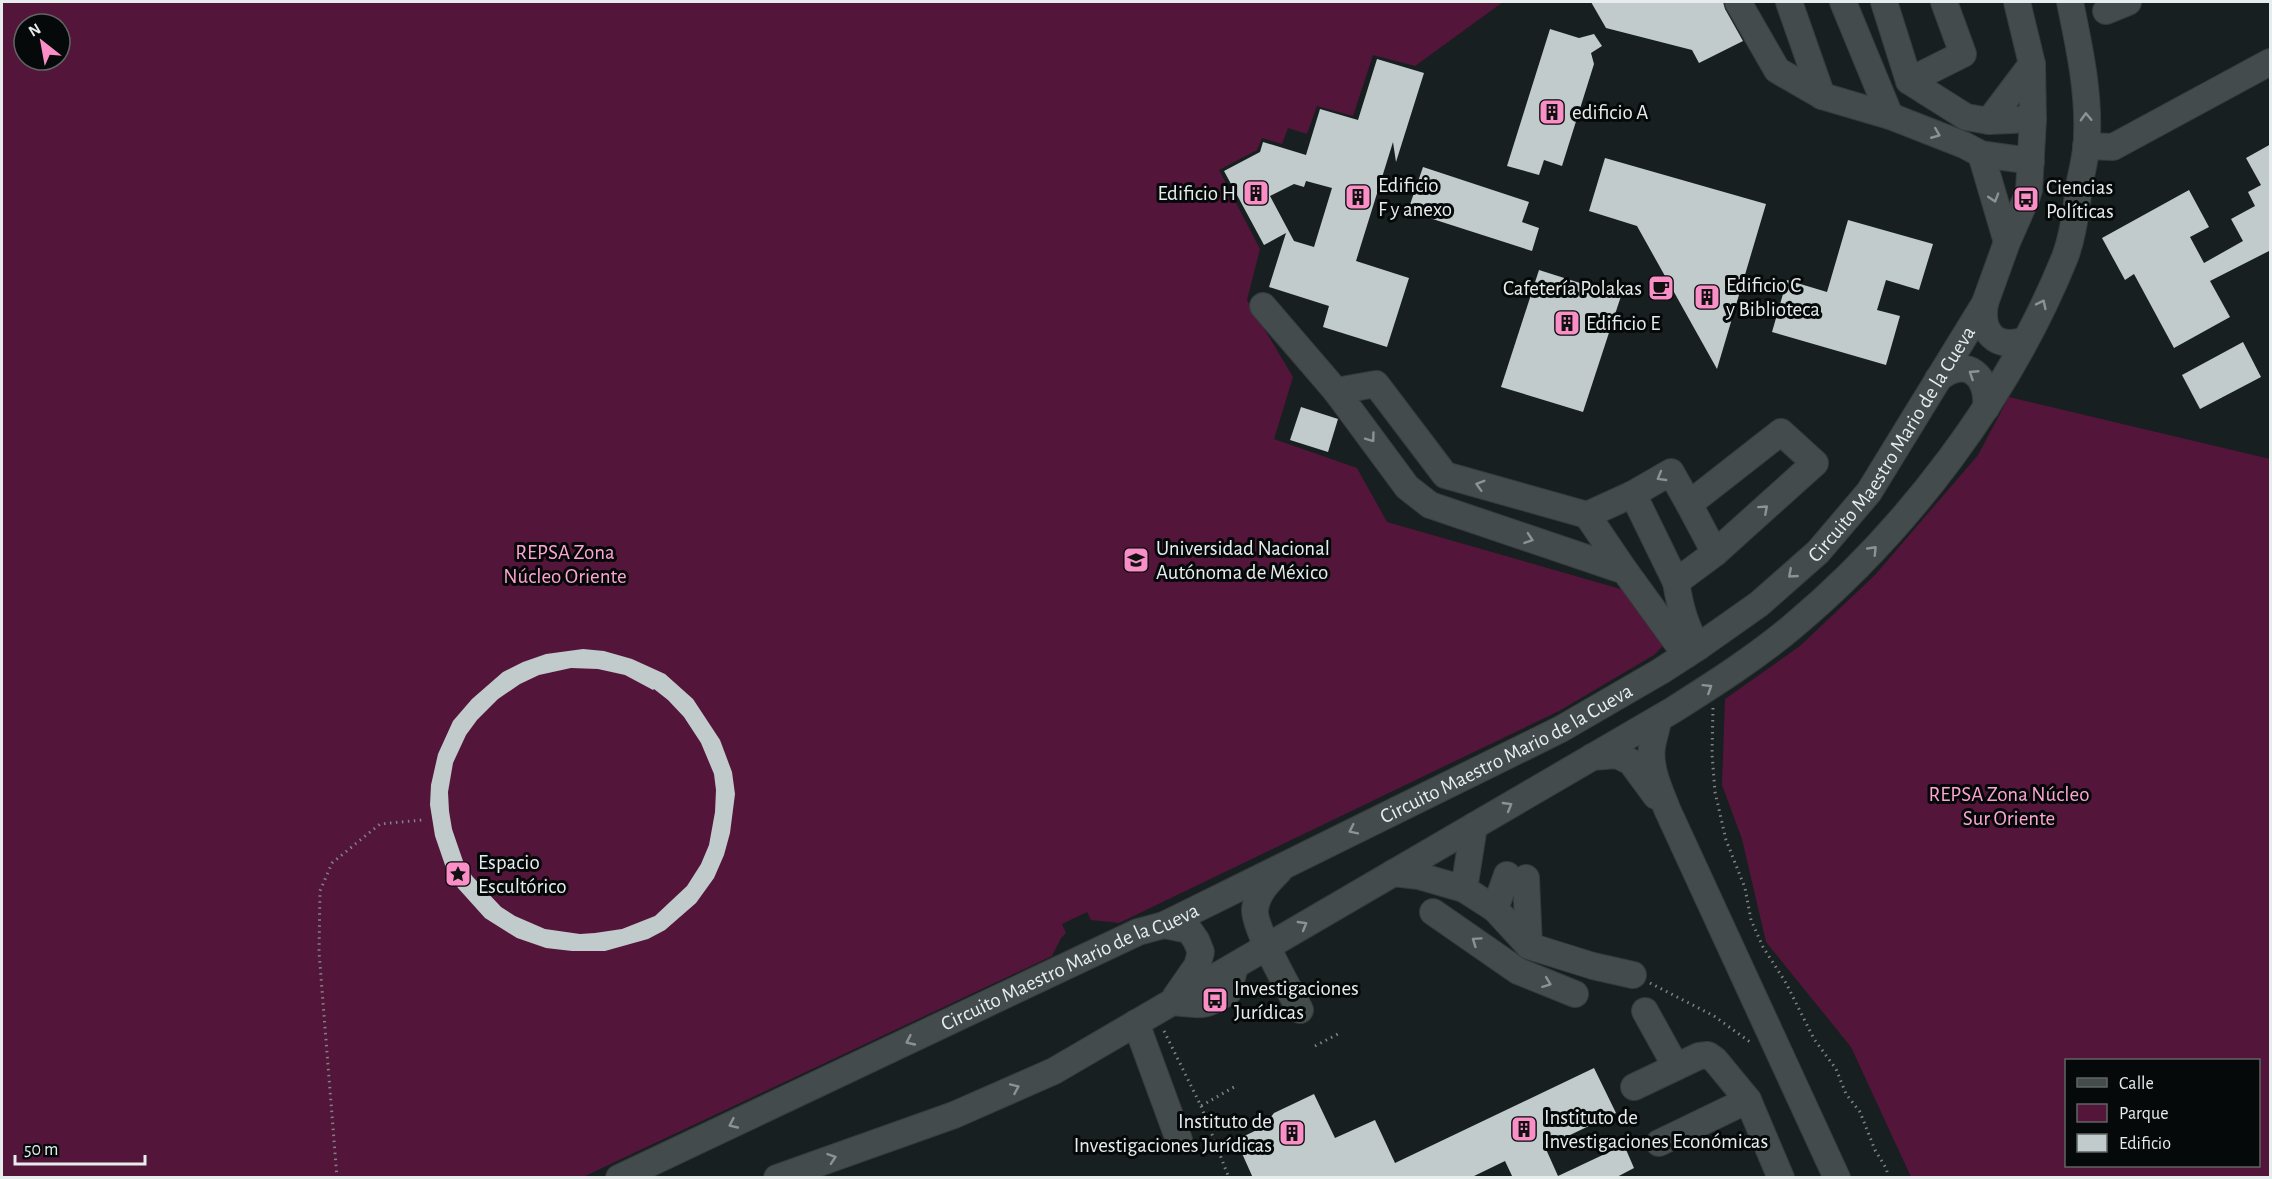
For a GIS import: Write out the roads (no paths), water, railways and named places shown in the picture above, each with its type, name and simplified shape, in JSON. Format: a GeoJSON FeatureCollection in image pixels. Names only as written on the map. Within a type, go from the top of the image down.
{"type":"FeatureCollection","features":[{"type":"Feature","properties":{"kind":"street"},"geometry":{"type":"LineString","coordinates":[[1737,2],[1777,70],[1822,96],[1890,116],[1981,154],[2031,162]]}},
{"type":"Feature","properties":{"kind":"street"},"geometry":{"type":"LineString","coordinates":[[1789,2],[1822,96]]}},
{"type":"Feature","properties":{"kind":"street"},"geometry":{"type":"LineString","coordinates":[[1843,2],[1890,116]]}},
{"type":"Feature","properties":{"kind":"street"},"geometry":{"type":"LineString","coordinates":[[1884,2],[1909,81],[1965,117],[1989,121],[2033,119]]}},
{"type":"Feature","properties":{"kind":"street"},"geometry":{"type":"LineString","coordinates":[[1909,81],[1963,54],[1944,2]]}},
{"type":"Feature","properties":{"kind":"street","name":"Circuito Maestro Mario de la Cueva"},"geometry":{"type":"LineString","coordinates":[[619,1178],[1138,932],[1164,925],[1561,729],[1692,651],[1759,604],[1818,552],[1869,492],[1985,303],[2007,242],[2026,199],[2031,162],[2032,64],[2017,2]]}},
{"type":"Feature","properties":{"kind":"street","name":"Circuito Maestro Mario de la Cueva"},"geometry":{"type":"LineString","coordinates":[[777,1178],[954,1115],[1054,1071],[1658,719],[1716,682],[1792,627],[1846,579],[1898,525],[1986,408],[2025,340],[2066,256],[2074,223],[2086,146],[2085,79],[2070,2]]}},
{"type":"Feature","properties":{"kind":"street"},"geometry":{"type":"LineString","coordinates":[[2086,146],[2112,147],[2271,62]]}},
{"type":"Feature","properties":{"kind":"street"},"geometry":{"type":"LineString","coordinates":[[1989,121],[2032,64]]}},
{"type":"Feature","properties":{"kind":"street"},"geometry":{"type":"LineString","coordinates":[[1981,154],[2007,242]]}},
{"type":"Feature","properties":{"kind":"street"},"geometry":{"type":"LineString","coordinates":[[1985,303],[1984,324],[1989,333],[2006,343],[2025,340]]}},
{"type":"Feature","properties":{"kind":"street"},"geometry":{"type":"LineString","coordinates":[[1263,306],[1336,391],[1407,487],[1430,505],[1625,571]]}},
{"type":"Feature","properties":{"kind":"street"},"geometry":{"type":"LineString","coordinates":[[1938,379],[1952,370],[1967,369],[1974,372],[1980,377],[1986,389],[1986,408]]}},
{"type":"Feature","properties":{"kind":"street"},"geometry":{"type":"LineString","coordinates":[[1336,391],[1376,384],[1445,475],[1587,515],[1625,571],[1692,651]]}},
{"type":"Feature","properties":{"kind":"street"},"geometry":{"type":"LineString","coordinates":[[1676,582],[1715,553],[1815,463],[1781,432],[1689,504]]}},
{"type":"Feature","properties":{"kind":"street"},"geometry":{"type":"LineString","coordinates":[[1587,515],[1633,494],[1671,472],[1715,553]]}},
{"type":"Feature","properties":{"kind":"street"},"geometry":{"type":"LineString","coordinates":[[1430,505],[1445,475]]}},
{"type":"Feature","properties":{"kind":"street"},"geometry":{"type":"LineString","coordinates":[[1633,494],[1676,582],[1692,651]]}},
{"type":"Feature","properties":{"kind":"street","name":"Circuito Maestro Mario de la Cueva"},"geometry":{"type":"LineString","coordinates":[[1658,719],[1652,747],[1654,773],[1667,810],[1837,1178]]}},
{"type":"Feature","properties":{"kind":"street","name":"Circuito Maestro Mario de la Cueva"},"geometry":{"type":"LineString","coordinates":[[1591,757],[1617,755],[1631,762],[1667,810]]}},
{"type":"Feature","properties":{"kind":"street"},"geometry":{"type":"LineString","coordinates":[[1464,889],[1474,826]]}},
{"type":"Feature","properties":{"kind":"street"},"geometry":{"type":"LineString","coordinates":[[1285,864],[1265,885],[1258,897],[1254,912],[1299,1010]]}},
{"type":"Feature","properties":{"kind":"street"},"geometry":{"type":"LineString","coordinates":[[1393,873],[1419,876],[1464,889],[1495,909],[1529,946],[1585,982]]}},
{"type":"Feature","properties":{"kind":"street"},"geometry":{"type":"LineString","coordinates":[[1495,909],[1516,877],[1529,946]]}},
{"type":"Feature","properties":{"kind":"street"},"geometry":{"type":"LineString","coordinates":[[1433,912],[1518,972],[1585,982],[1633,975]]}},
{"type":"Feature","properties":{"kind":"street"},"geometry":{"type":"LineString","coordinates":[[1164,925],[1189,930],[1201,952],[1197,966],[1155,1012],[1179,1140]]}},
{"type":"Feature","properties":{"kind":"street"},"geometry":{"type":"LineString","coordinates":[[1645,1011],[1676,1067]]}},
{"type":"Feature","properties":{"kind":"street"},"geometry":{"type":"LineString","coordinates":[[1634,1087],[1699,1056],[1708,1055],[1715,1060],[1748,1100],[1781,1178]]}},
{"type":"Feature","properties":{"kind":"street"},"geometry":{"type":"LineString","coordinates":[[1659,1143],[1748,1100]]}},
{"type":"Feature","properties":{"kind":"place","name":"edificio A"},"geometry":{"type":"Point","coordinates":[1552,112]}},
{"type":"Feature","properties":{"kind":"place","name":"Edificio H"},"geometry":{"type":"Point","coordinates":[1256,193]}},
{"type":"Feature","properties":{"kind":"place","name":"Edificio F y anexo"},"geometry":{"type":"Point","coordinates":[1358,197]}},
{"type":"Feature","properties":{"kind":"place","name":"Ciencias Políticas"},"geometry":{"type":"Point","coordinates":[2026,199]}},
{"type":"Feature","properties":{"kind":"place","name":"Cafetería Polakas"},"geometry":{"type":"Point","coordinates":[1661,288]}},
{"type":"Feature","properties":{"kind":"place","name":"Edificio C y Biblioteca"},"geometry":{"type":"Point","coordinates":[1707,297]}},
{"type":"Feature","properties":{"kind":"place","name":"Edificio E"},"geometry":{"type":"Point","coordinates":[1567,323]}},
{"type":"Feature","properties":{"kind":"place","name":"Universidad Nacional Autónoma de México"},"geometry":{"type":"Point","coordinates":[1136,560]}},
{"type":"Feature","properties":{"kind":"place","name":"Espacio Escultórico"},"geometry":{"type":"Point","coordinates":[458,874]}},
{"type":"Feature","properties":{"kind":"place","name":"Investigaciones Jurídicas"},"geometry":{"type":"Point","coordinates":[1215,1000]}},
{"type":"Feature","properties":{"kind":"place","name":"Instituto de Investigaciones Económicas"},"geometry":{"type":"Point","coordinates":[1524,1129]}},
{"type":"Feature","properties":{"kind":"place","name":"Instituto de Investigaciones Jurídicas"},"geometry":{"type":"Point","coordinates":[1292,1133]}},
{"type":"Feature","properties":{"kind":"park label","name":"REPSA Zona Núcleo Oriente"},"geometry":{"type":"Point","coordinates":[565,564]}},
{"type":"Feature","properties":{"kind":"park label","name":"REPSA Zona Núcleo Sur Oriente"},"geometry":{"type":"Point","coordinates":[2009,806]}}]}
